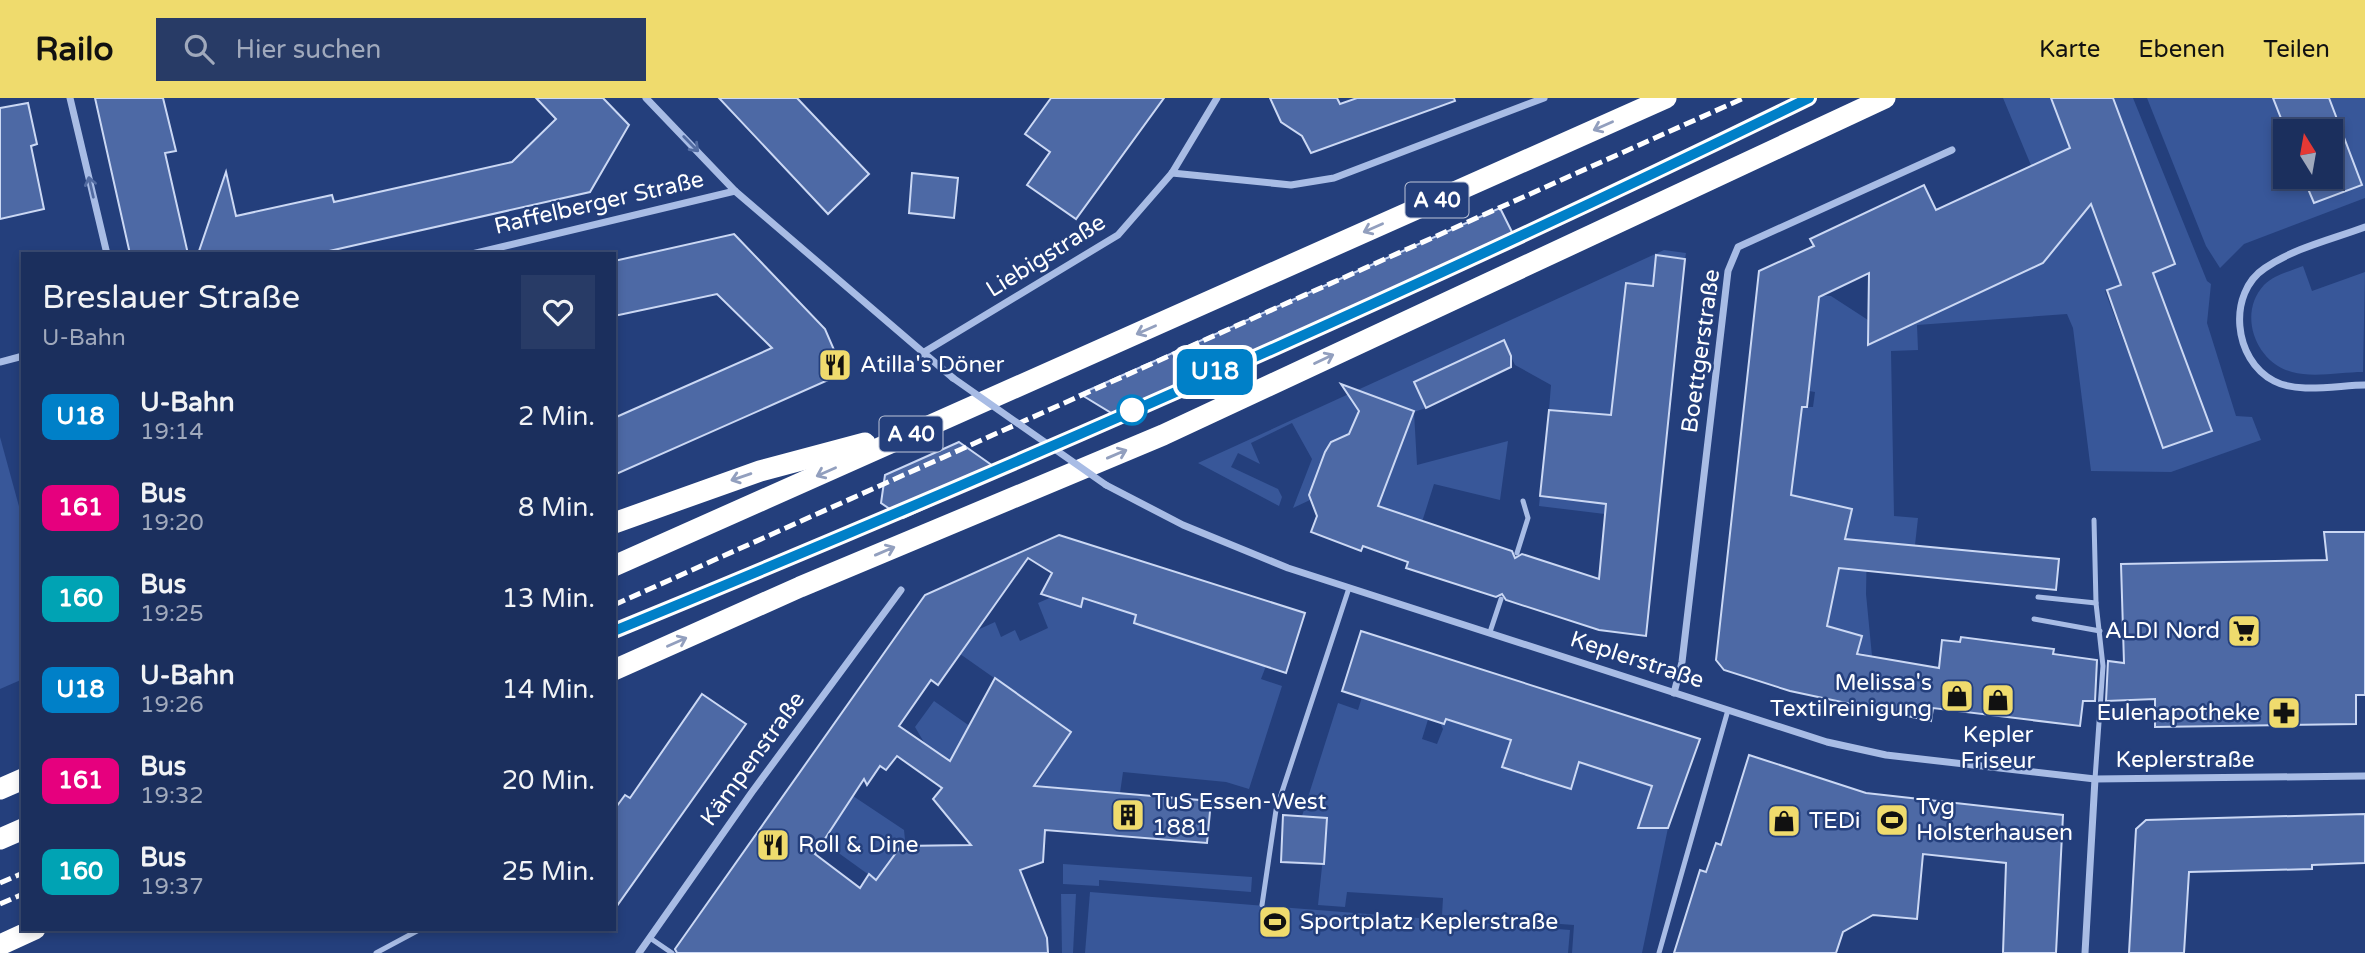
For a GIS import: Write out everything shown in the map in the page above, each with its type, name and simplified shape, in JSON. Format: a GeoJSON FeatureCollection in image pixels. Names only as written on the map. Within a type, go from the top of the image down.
{"type":"FeatureCollection","features":[{"type":"Feature","properties":{"kind":"highway","name":"A 40"},"geometry":{"type":"LineString","coordinates":[[616,565],[1666,98]]}},
{"type":"Feature","properties":{"kind":"highway"},"geometry":{"type":"LineString","coordinates":[[616,669],[800,587],[1163,435],[1885,98]]}},
{"type":"Feature","properties":{"kind":"highway"},"geometry":{"type":"LineString","coordinates":[[616,522],[760,471],[925,428]]}},
{"type":"Feature","properties":{"kind":"highway"},"geometry":{"type":"LineString","coordinates":[[0,789],[21,780]]}},
{"type":"Feature","properties":{"kind":"highway"},"geometry":{"type":"LineString","coordinates":[[0,839],[21,830]]}},
{"type":"Feature","properties":{"kind":"highway"},"geometry":{"type":"LineString","coordinates":[[0,945],[31,931]]}},
{"type":"Feature","properties":{"kind":"street"},"geometry":{"type":"LineString","coordinates":[[70,98],[107,252]]}},
{"type":"Feature","properties":{"kind":"street","name":"Keplerstraße"},"geometry":{"type":"LineString","coordinates":[[646,98],[735,191],[921,354],[1106,485],[1183,525],[1236,548],[1349,588],[1827,742],[1886,755],[2095,779],[2365,776]]}},
{"type":"Feature","properties":{"kind":"street","name":"Liebigstraße"},"geometry":{"type":"LineString","coordinates":[[921,354],[1118,234],[1172,173],[1217,98]]}},
{"type":"Feature","properties":{"kind":"street"},"geometry":{"type":"LineString","coordinates":[[1172,173],[1292,185],[1334,178],[1544,98]]}},
{"type":"Feature","properties":{"kind":"street","name":"Boettgerstraße"},"geometry":{"type":"LineString","coordinates":[[1674,693],[1682,662],[1728,271],[1738,247],[1952,150]]}},
{"type":"Feature","properties":{"kind":"street","name":"Raffelberger Straße"},"geometry":{"type":"LineString","coordinates":[[480,252],[735,191]]}},
{"type":"Feature","properties":{"kind":"street"},"geometry":{"type":"LineString","coordinates":[[2365,227],[2264,268],[2242,293],[2237,320],[2258,367],[2274,381],[2294,386],[2365,385]]}},
{"type":"Feature","properties":{"kind":"street"},"geometry":{"type":"LineString","coordinates":[[0,362],[21,357]]}},
{"type":"Feature","properties":{"kind":"street","name":"Kämpenstraße"},"geometry":{"type":"LineString","coordinates":[[639,953],[752,792],[901,590]]}},
{"type":"Feature","properties":{"kind":"street"},"geometry":{"type":"LineString","coordinates":[[2085,953],[2095,779]]}},
{"type":"Feature","properties":{"kind":"lane"},"geometry":{"type":"LineString","coordinates":[[1517,553],[1528,518],[1523,501]]}},
{"type":"Feature","properties":{"kind":"lane"},"geometry":{"type":"LineString","coordinates":[[2094,520],[2096,603],[2103,666],[2095,779]]}},
{"type":"Feature","properties":{"kind":"lane"},"geometry":{"type":"LineString","coordinates":[[1262,905],[1276,810],[1349,588]]}},
{"type":"Feature","properties":{"kind":"lane"},"geometry":{"type":"LineString","coordinates":[[2038,597],[2096,603]]}},
{"type":"Feature","properties":{"kind":"lane"},"geometry":{"type":"LineString","coordinates":[[1490,632],[1501,598]]}},
{"type":"Feature","properties":{"kind":"lane"},"geometry":{"type":"LineString","coordinates":[[2034,619],[2100,631]]}},
{"type":"Feature","properties":{"kind":"lane"},"geometry":{"type":"LineString","coordinates":[[1659,953],[1728,710]]}},
{"type":"Feature","properties":{"kind":"lane"},"geometry":{"type":"LineString","coordinates":[[376,953],[417,931]]}},
{"type":"Feature","properties":{"kind":"lane"},"geometry":{"type":"LineString","coordinates":[[650,937],[672,953]]}},
{"type":"Feature","properties":{"kind":"shaded area"},"geometry":{"type":"Polygon","coordinates":[[[2003,98],[2051,98],[2121,285],[2105,291],[2164,448],[2212,431],[2153,273],[2175,264],[2113,98],[2133,98],[2207,281],[2211,284],[2207,323],[2236,416],[2252,417],[2261,440],[2171,472],[2091,471],[2073,328],[2067,314],[1917,325],[1918,350],[1891,351],[1894,516],[1918,518],[1915,545],[1867,541],[1866,594],[1872,656],[1857,652],[1861,636],[1827,626],[1851,509],[1830,504],[1777,594],[1802,407],[1813,407],[1815,392],[1803,390],[1819,295],[1831,296],[1868,320],[1869,345],[2043,263],[2062,240],[2003,98]]]}},
{"type":"Feature","properties":{"kind":"shaded area"},"geometry":{"type":"Polygon","coordinates":[[[2147,98],[2273,98],[2281,119],[2273,119],[2273,189],[2308,189],[2314,203],[2362,184],[2343,134],[2343,119],[2331,119],[2336,117],[2329,98],[2365,98],[2365,198],[2244,244],[2220,268],[2206,246],[2147,98]]]}},
{"type":"Feature","properties":{"kind":"shaded area"},"geometry":{"type":"Polygon","coordinates":[[[1664,250],[1686,253],[1685,259],[1656,256],[1653,286],[1626,283],[1612,407],[1613,515],[1539,506],[1540,496],[1577,413],[1549,410],[1551,385],[1515,365],[1503,340],[1414,382],[1426,408],[1414,412],[1364,393],[1348,439],[1328,446],[1310,500],[1293,508],[1312,459],[1292,423],[1251,443],[1260,464],[1238,453],[1231,467],[1278,489],[1282,497],[1279,506],[1198,463],[1664,250]]]}},
{"type":"Feature","properties":{"kind":"shaded area"},"geometry":{"type":"Polygon","coordinates":[[[2303,266],[2312,291],[2365,272],[2363,372],[2300,374],[2279,367],[2260,348],[2252,323],[2256,297],[2264,285],[2273,279],[2303,266]]]}},
{"type":"Feature","properties":{"kind":"shaded area"},"geometry":{"type":"Polygon","coordinates":[[[1414,412],[1417,465],[1508,441],[1500,500],[1434,484],[1422,522],[1378,506],[1414,412]]]}},
{"type":"Feature","properties":{"kind":"shaded area"},"geometry":{"type":"Polygon","coordinates":[[[0,437],[21,514],[21,680],[0,689],[0,437]]]}},
{"type":"Feature","properties":{"kind":"shaded area"},"geometry":{"type":"Polygon","coordinates":[[[1061,593],[1136,615],[1134,624],[1266,666],[1261,679],[1282,686],[1249,789],[1226,782],[1123,772],[1120,793],[1036,786],[1071,732],[953,649],[962,637],[995,622],[1001,637],[1015,630],[1020,641],[1048,628],[1038,603],[1061,593]]]}},
{"type":"Feature","properties":{"kind":"shaded area"},"geometry":{"type":"Polygon","coordinates":[[[1362,697],[1431,710],[1422,739],[1437,744],[1443,729],[1438,718],[1513,737],[1502,768],[1570,789],[1579,762],[1630,779],[1633,769],[1677,803],[1646,803],[1638,827],[1668,828],[1642,953],[1572,953],[1574,925],[1442,915],[1443,898],[1347,892],[1345,907],[1318,905],[1327,818],[1302,816],[1338,703],[1358,710],[1362,697]]]}},
{"type":"Feature","properties":{"kind":"shaded area"},"geometry":{"type":"Polygon","coordinates":[[[934,701],[974,729],[962,739],[950,761],[925,744],[915,727],[934,701]]]}},
{"type":"Feature","properties":{"kind":"shaded area"},"geometry":{"type":"Polygon","coordinates":[[[853,796],[904,830],[905,840],[876,880],[822,841],[853,796]]]}},
{"type":"Feature","properties":{"kind":"shaded area"},"geometry":{"type":"Polygon","coordinates":[[[1063,864],[1252,877],[1251,892],[1099,880],[1099,886],[1063,884],[1063,864]]]}},
{"type":"Feature","properties":{"kind":"shaded area","name":"Sportplatz Keplerstraße"},"geometry":{"type":"Polygon","coordinates":[[[1090,892],[1570,930],[1568,953],[1085,953],[1090,892]]]}},
{"type":"Feature","properties":{"kind":"shaded area"},"geometry":{"type":"Polygon","coordinates":[[[1061,894],[1076,894],[1073,953],[1062,953],[1061,894]]]}},
{"type":"Feature","properties":{"kind":"building"},"geometry":{"type":"Polygon","coordinates":[[[95,98],[163,98],[176,151],[165,153],[188,252],[130,252],[95,98]]]}},
{"type":"Feature","properties":{"kind":"building"},"geometry":{"type":"Polygon","coordinates":[[[536,98],[603,98],[629,125],[590,192],[325,252],[199,252],[226,172],[236,216],[332,195],[334,202],[512,162],[556,119],[536,98]]]}},
{"type":"Feature","properties":{"kind":"building"},"geometry":{"type":"Polygon","coordinates":[[[719,98],[797,98],[869,174],[828,214],[719,98]]]}},
{"type":"Feature","properties":{"kind":"building"},"geometry":{"type":"Polygon","coordinates":[[[1051,98],[1164,98],[1076,219],[1027,185],[1050,152],[1025,134],[1051,98]]]}},
{"type":"Feature","properties":{"kind":"building"},"geometry":{"type":"Polygon","coordinates":[[[1270,98],[1337,98],[1340,104],[1357,98],[1454,98],[1455,101],[1311,153],[1302,136],[1281,122],[1270,98]]]}},
{"type":"Feature","properties":{"kind":"building"},"geometry":{"type":"Polygon","coordinates":[[[2051,98],[2113,98],[2175,264],[2153,273],[2212,431],[2163,448],[2107,290],[2121,285],[2091,204],[2043,263],[1868,345],[1869,273],[1819,297],[1807,407],[1802,407],[1791,495],[1852,509],[1845,539],[2059,559],[2056,590],[1839,568],[1827,626],[1862,636],[1857,654],[1939,668],[1942,640],[1960,642],[1961,637],[2054,649],[2053,654],[2097,660],[2095,701],[2083,701],[2080,726],[1933,708],[1931,721],[1790,691],[1724,670],[1716,660],[1759,271],[1814,246],[1810,239],[1924,185],[1936,210],[2070,148],[2051,98]]]}},
{"type":"Feature","properties":{"kind":"building"},"geometry":{"type":"Polygon","coordinates":[[[2273,98],[2329,98],[2337,119],[2281,119],[2273,98]]]}},
{"type":"Feature","properties":{"kind":"building"},"geometry":{"type":"Polygon","coordinates":[[[28,103],[37,144],[31,146],[44,209],[0,219],[0,108],[28,103]]]}},
{"type":"Feature","properties":{"kind":"building"},"geometry":{"type":"Polygon","coordinates":[[[2343,135],[2362,185],[2314,203],[2308,189],[2343,189],[2343,135]]]}},
{"type":"Feature","properties":{"kind":"building"},"geometry":{"type":"Polygon","coordinates":[[[912,173],[958,178],[954,218],[909,213],[912,173]]]}},
{"type":"Feature","properties":{"kind":"building"},"geometry":{"type":"Polygon","coordinates":[[[1500,208],[1515,238],[1118,417],[1080,394],[1500,208]]]}},
{"type":"Feature","properties":{"kind":"building"},"geometry":{"type":"Polygon","coordinates":[[[734,234],[825,329],[844,373],[616,474],[616,417],[772,348],[717,294],[616,316],[616,261],[734,234]]]}},
{"type":"Feature","properties":{"kind":"building"},"geometry":{"type":"Polygon","coordinates":[[[1656,255],[1685,259],[1646,636],[1599,630],[1506,600],[1502,594],[1496,597],[1406,568],[1408,562],[1363,546],[1361,551],[1311,532],[1317,516],[1309,495],[1325,452],[1331,442],[1349,434],[1359,411],[1341,384],[1414,411],[1378,506],[1512,551],[1515,558],[1522,554],[1599,579],[1606,504],[1540,496],[1549,410],[1611,415],[1626,283],[1653,286],[1656,255]]]}},
{"type":"Feature","properties":{"kind":"building"},"geometry":{"type":"Polygon","coordinates":[[[1504,340],[1511,356],[1511,367],[1426,408],[1414,382],[1504,340]]]}},
{"type":"Feature","properties":{"kind":"building"},"geometry":{"type":"Polygon","coordinates":[[[959,442],[1003,473],[903,518],[881,503],[885,475],[959,442]]]}},
{"type":"Feature","properties":{"kind":"building","name":"ALDI Nord"},"geometry":{"type":"Polygon","coordinates":[[[2324,532],[2365,532],[2365,695],[2356,695],[2356,724],[2155,727],[2155,699],[2106,701],[2108,661],[2124,663],[2121,564],[2327,560],[2324,532]]]}},
{"type":"Feature","properties":{"kind":"building"},"geometry":{"type":"Polygon","coordinates":[[[1059,535],[1305,613],[1286,673],[1134,623],[1136,615],[1083,598],[1081,607],[1041,594],[1052,573],[1028,558],[938,685],[931,680],[899,726],[950,761],[995,678],[1071,732],[1034,786],[1211,801],[1207,843],[1045,830],[1043,862],[1020,870],[1047,938],[1048,953],[677,953],[675,949],[925,595],[1059,535]],[[897,756],[886,770],[880,766],[867,785],[864,779],[815,854],[860,888],[869,874],[876,880],[901,846],[971,845],[933,799],[942,788],[897,756]]]}},
{"type":"Feature","properties":{"kind":"building"},"geometry":{"type":"Polygon","coordinates":[[[1361,631],[1700,739],[1668,828],[1638,828],[1652,786],[1579,762],[1571,789],[1502,767],[1511,740],[1446,719],[1444,724],[1342,691],[1361,631]]]}},
{"type":"Feature","properties":{"kind":"building"},"geometry":{"type":"Polygon","coordinates":[[[702,694],[746,724],[616,907],[616,807],[625,795],[630,798],[702,694]]]}},
{"type":"Feature","properties":{"kind":"building"},"geometry":{"type":"Polygon","coordinates":[[[1749,755],[1866,793],[2063,815],[2056,953],[2003,953],[2006,863],[1923,854],[1917,919],[1873,915],[1843,932],[1836,953],[1674,953],[1700,870],[1706,872],[1716,843],[1721,845],[1749,755]]]}},
{"type":"Feature","properties":{"kind":"building"},"geometry":{"type":"Polygon","coordinates":[[[2365,814],[2365,863],[2312,865],[2312,869],[2189,872],[2184,953],[2129,953],[2136,829],[2146,820],[2365,814]]]}},
{"type":"Feature","properties":{"kind":"building"},"geometry":{"type":"Polygon","coordinates":[[[1283,815],[1327,818],[1324,864],[1281,862],[1283,815]]]}},
{"type":"Feature","properties":{"kind":"railway"},"geometry":{"type":"LineString","coordinates":[[616,604],[1744,98]]}},
{"type":"Feature","properties":{"kind":"railway"},"geometry":{"type":"LineString","coordinates":[[616,630],[916,505],[1216,374],[1515,239],[1810,98]]}},
{"type":"Feature","properties":{"kind":"railway"},"geometry":{"type":"LineString","coordinates":[[0,883],[21,874]]}},
{"type":"Feature","properties":{"kind":"railway"},"geometry":{"type":"LineString","coordinates":[[0,904],[21,895]]}},
{"type":"Feature","properties":{"kind":"metro line","name":"U18"},"geometry":{"type":"LineString","coordinates":[[616,630],[890,518],[1519,236],[1809,98]]}},
{"type":"Feature","properties":{"kind":"place","name":"Atilla's Döner"},"geometry":{"type":"Point","coordinates":[835,365]}},
{"type":"Feature","properties":{"kind":"place","name":"ALDI Nord"},"geometry":{"type":"Point","coordinates":[2244,631]}},
{"type":"Feature","properties":{"kind":"place","name":"Melissa's Textilreinigung"},"geometry":{"type":"Point","coordinates":[1957,696]}},
{"type":"Feature","properties":{"kind":"place","name":"Kepler Friseur"},"geometry":{"type":"Point","coordinates":[1998,700]}},
{"type":"Feature","properties":{"kind":"place","name":"Eulenapotheke"},"geometry":{"type":"Point","coordinates":[2284,713]}},
{"type":"Feature","properties":{"kind":"place","name":"TuS Essen-West 1881"},"geometry":{"type":"Point","coordinates":[1128,815]}},
{"type":"Feature","properties":{"kind":"place","name":"Tvg Holsterhausen"},"geometry":{"type":"Point","coordinates":[1892,820]}},
{"type":"Feature","properties":{"kind":"place","name":"TEDi"},"geometry":{"type":"Point","coordinates":[1784,821]}},
{"type":"Feature","properties":{"kind":"place","name":"Roll & Dine"},"geometry":{"type":"Point","coordinates":[773,845]}},
{"type":"Feature","properties":{"kind":"place","name":"Sportplatz Keplerstraße"},"geometry":{"type":"Point","coordinates":[1275,922]}}]}
